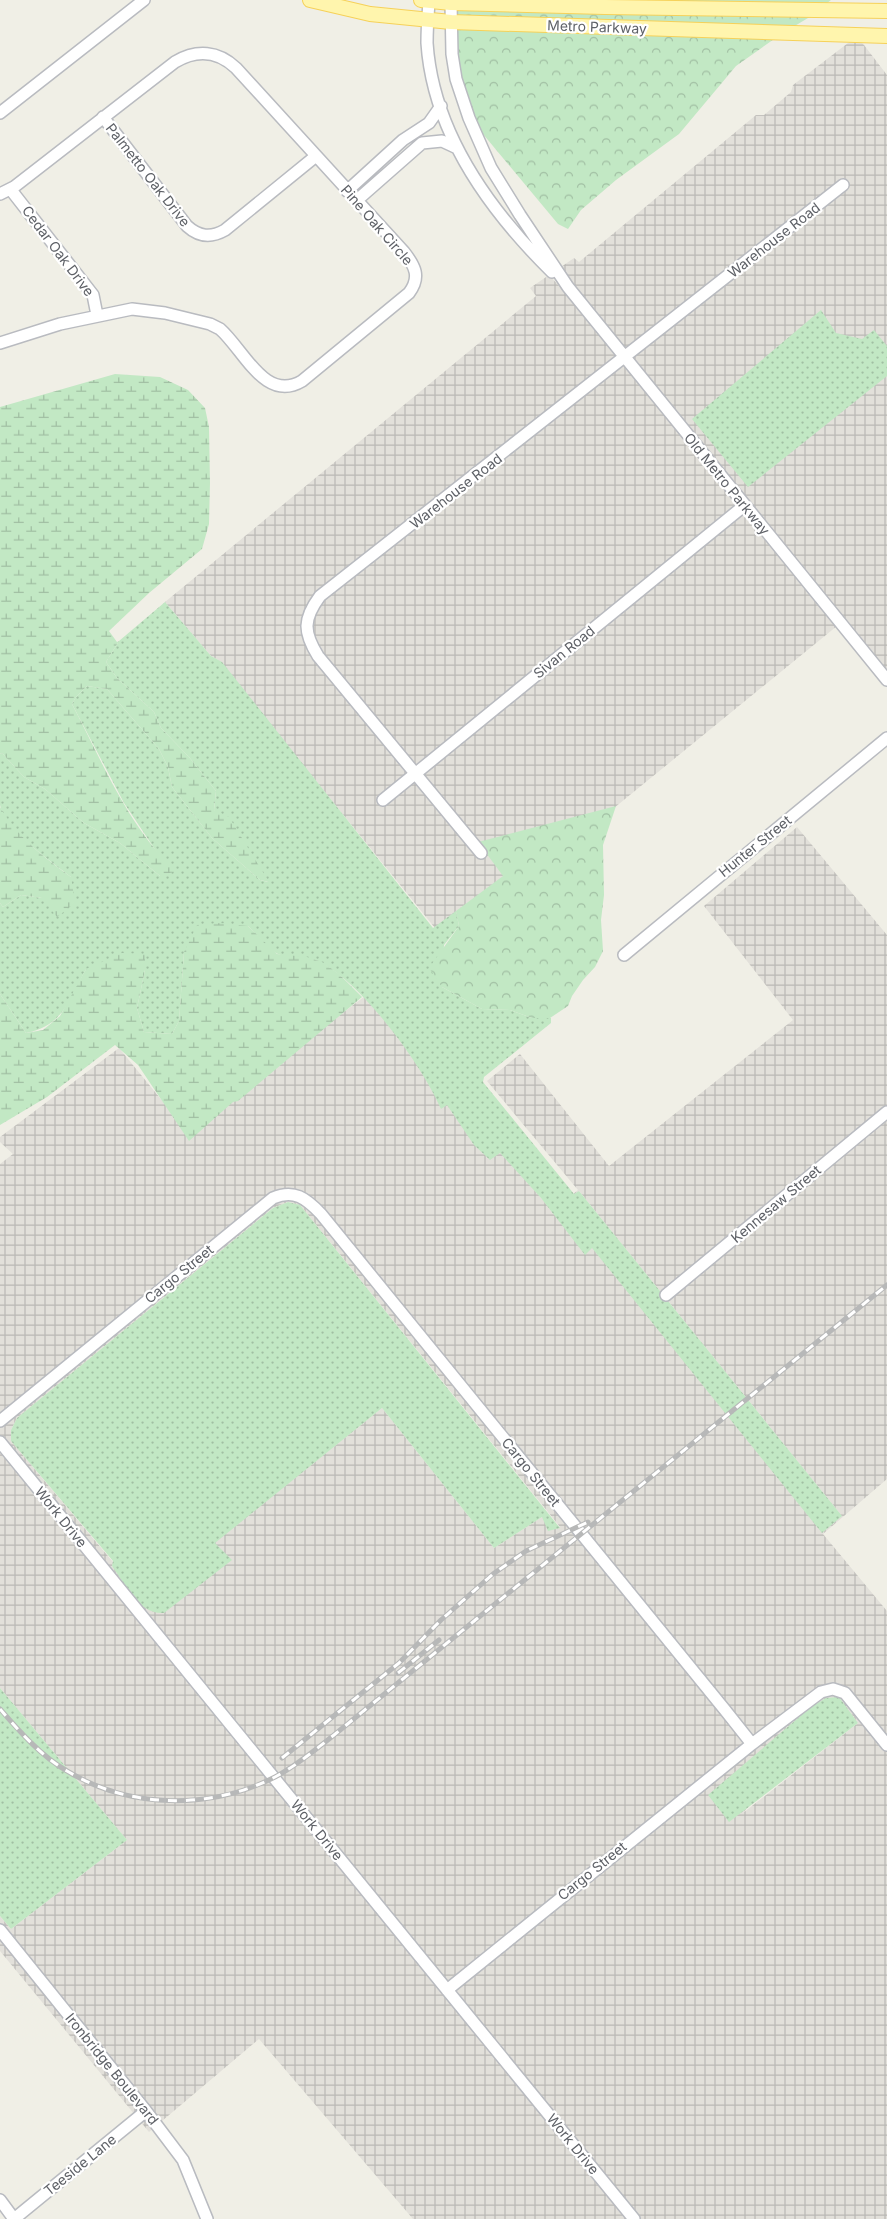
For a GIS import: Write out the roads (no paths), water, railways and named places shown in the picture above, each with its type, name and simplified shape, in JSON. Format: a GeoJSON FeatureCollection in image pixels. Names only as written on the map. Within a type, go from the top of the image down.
{"type":"FeatureCollection","features":[{"type":"Feature","properties":{"kind":"main road","name":"Metro Parkway"},"geometry":{"type":"LineString","coordinates":[[310,0],[370,14],[428,18],[451,22],[881,36]]}},
{"type":"Feature","properties":{"kind":"main road","name":"Metro Parkway"},"geometry":{"type":"LineString","coordinates":[[425,1],[887,11]]}},
{"type":"Feature","properties":{"kind":"street"},"geometry":{"type":"LineString","coordinates":[[129,12],[130,0]]}},
{"type":"Feature","properties":{"kind":"street"},"geometry":{"type":"LineString","coordinates":[[0,113],[144,0]]}},
{"type":"Feature","properties":{"kind":"street","name":"Old Metro Parkway"},"geometry":{"type":"LineString","coordinates":[[425,1],[428,18],[428,44],[441,106],[457,148],[488,199],[537,257],[568,287]]}},
{"type":"Feature","properties":{"kind":"street","name":"Old Metro Parkway"},"geometry":{"type":"LineString","coordinates":[[451,3],[456,79],[468,118],[492,168],[520,215],[568,287],[887,680]]}},
{"type":"Feature","properties":{"kind":"street","name":"Pine Oak Circle"},"geometry":{"type":"LineString","coordinates":[[0,343],[47,327],[97,315],[119,310],[143,309],[210,324],[228,336],[270,384],[283,388],[297,384],[409,293],[416,281],[412,263],[348,191],[236,68],[214,54],[190,54],[174,62],[5,192]]}},
{"type":"Feature","properties":{"kind":"street"},"geometry":{"type":"LineString","coordinates":[[348,191],[414,133],[429,123],[441,106]]}},
{"type":"Feature","properties":{"kind":"street","name":"Palmetto Oak Drive"},"geometry":{"type":"LineString","coordinates":[[103,117],[187,226],[202,235],[212,236],[225,230],[316,156]]}},
{"type":"Feature","properties":{"kind":"street"},"geometry":{"type":"LineString","coordinates":[[414,133],[422,143]]}},
{"type":"Feature","properties":{"kind":"street"},"geometry":{"type":"LineString","coordinates":[[356,201],[422,143],[442,141],[457,148]]}},
{"type":"Feature","properties":{"kind":"street"},"geometry":{"type":"LineString","coordinates":[[371,170],[380,180]]}},
{"type":"Feature","properties":{"kind":"street","name":"Warehouse Road"},"geometry":{"type":"LineString","coordinates":[[481,853],[318,656],[307,634],[307,621],[311,608],[320,596],[843,185]]}},
{"type":"Feature","properties":{"kind":"street","name":"Cedar Oak Drive"},"geometry":{"type":"LineString","coordinates":[[5,192],[93,295],[97,315]]}},
{"type":"Feature","properties":{"kind":"street"},"geometry":{"type":"LineString","coordinates":[[488,199],[507,215],[516,218],[520,215]]}},
{"type":"Feature","properties":{"kind":"street","name":"Sivan Road"},"geometry":{"type":"LineString","coordinates":[[383,800],[745,505]]}},
{"type":"Feature","properties":{"kind":"street","name":"Hunter Street"},"geometry":{"type":"LineString","coordinates":[[624,955],[887,738]]}},
{"type":"Feature","properties":{"kind":"street","name":"Kennesaw Street"},"geometry":{"type":"LineString","coordinates":[[666,1295],[887,1112]]}},
{"type":"Feature","properties":{"kind":"street","name":"Cargo Street"},"geometry":{"type":"LineString","coordinates":[[0,1421],[273,1198],[284,1193],[296,1194],[309,1202],[322,1214],[752,1744],[447,1990]]}},
{"type":"Feature","properties":{"kind":"street","name":"Work Drive"},"geometry":{"type":"LineString","coordinates":[[0,1442],[634,2219]]}},
{"type":"Feature","properties":{"kind":"street"},"geometry":{"type":"LineString","coordinates":[[752,1744],[821,1692],[833,1689],[845,1693],[887,1745]]}},
{"type":"Feature","properties":{"kind":"street","name":"Ironbridge Boulevard"},"geometry":{"type":"LineString","coordinates":[[0,1930],[146,2111],[183,2160],[207,2219]]}},
{"type":"Feature","properties":{"kind":"street","name":"Teeside Lane"},"geometry":{"type":"LineString","coordinates":[[14,2219],[146,2111]]}},
{"type":"Feature","properties":{"kind":"street"},"geometry":{"type":"LineString","coordinates":[[0,2200],[14,2219]]}},
{"type":"Feature","properties":{"kind":"railway"},"geometry":{"type":"LineString","coordinates":[[0,1709],[31,1743],[57,1765],[91,1784],[117,1793],[170,1801],[197,1800],[250,1788],[275,1777],[298,1763],[334,1735],[887,1285]]}},
{"type":"Feature","properties":{"kind":"railway"},"geometry":{"type":"LineString","coordinates":[[282,1758],[399,1663],[441,1620],[493,1574],[526,1551],[588,1522]]}},
{"type":"Feature","properties":{"kind":"railway"},"geometry":{"type":"LineString","coordinates":[[398,1673],[439,1640]]}}]}
